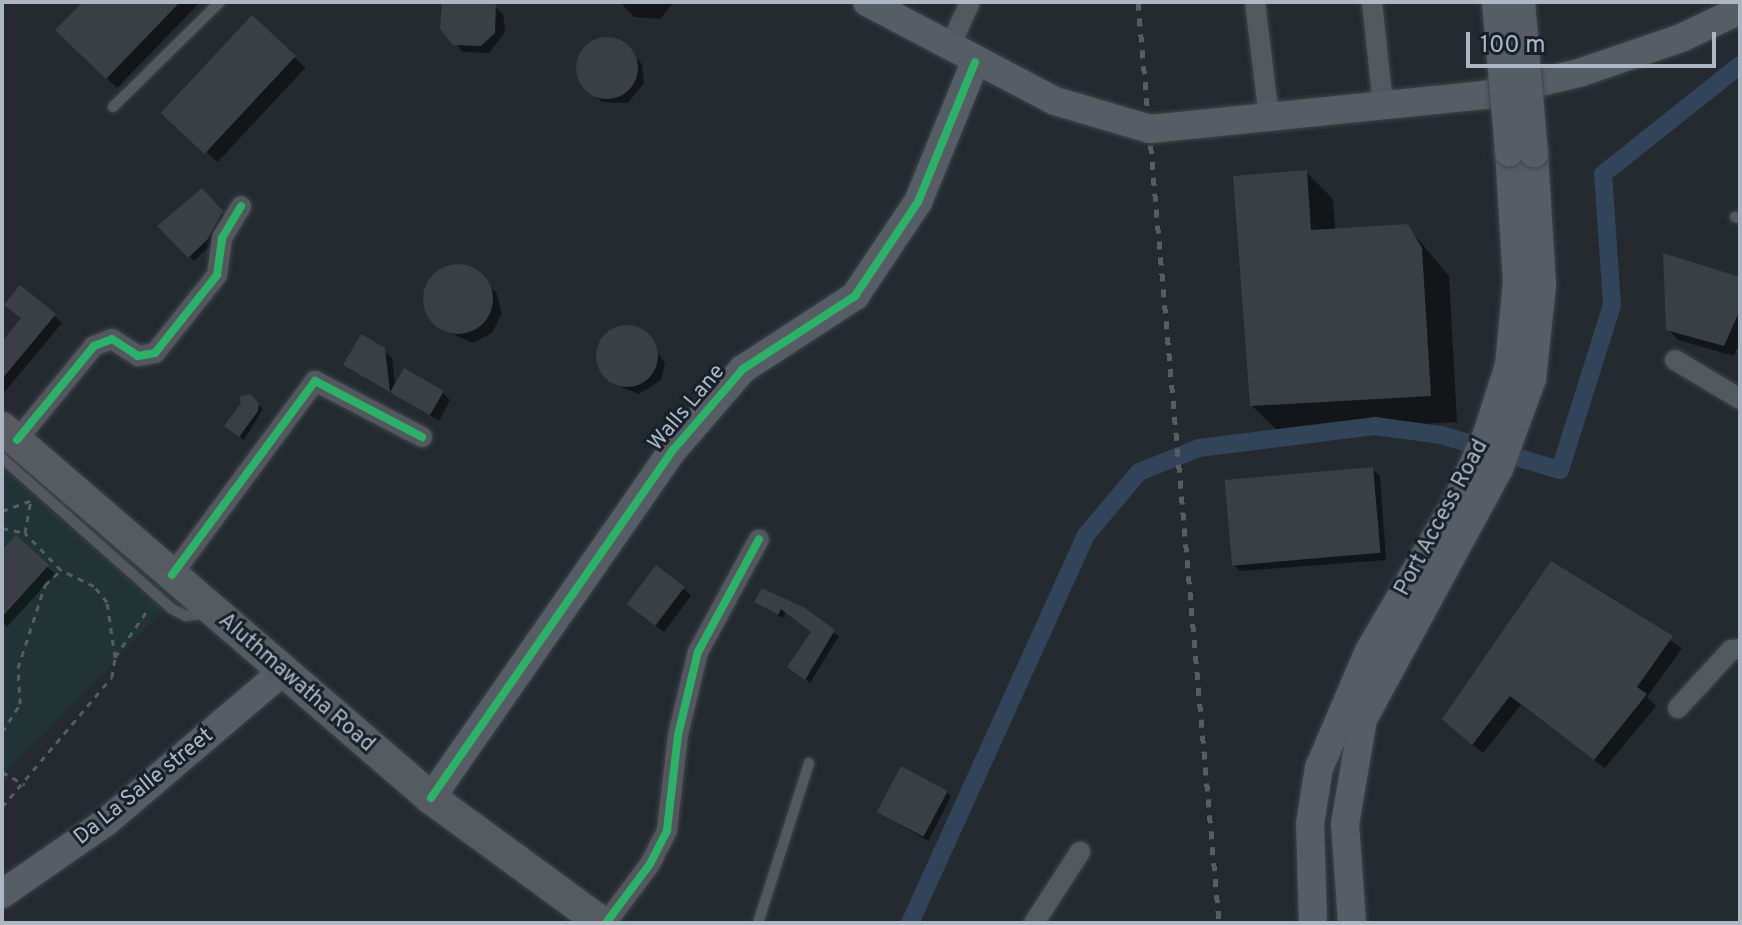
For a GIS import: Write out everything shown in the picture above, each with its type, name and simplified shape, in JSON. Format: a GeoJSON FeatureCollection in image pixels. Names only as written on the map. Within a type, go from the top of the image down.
{"type":"FeatureCollection","features":[{"type":"Feature","properties":{"kind":"main road"},"geometry":{"type":"LineString","coordinates":[[867,2],[949,49],[1055,101],[1150,129],[1484,95],[1579,73],[1681,38],[1740,10]]}},
{"type":"Feature","properties":{"kind":"main road","name":"Port Access Road"},"geometry":{"type":"LineString","coordinates":[[1314,919],[1310,824],[1319,768],[1369,651],[1468,505],[1517,423],[1540,334],[1541,243],[1521,153],[1496,2]]}},
{"type":"Feature","properties":{"kind":"main road","name":"Port Access Road"},"geometry":{"type":"LineString","coordinates":[[1352,918],[1345,824],[1363,719],[1468,505],[1509,365],[1517,282],[1521,2]]}},
{"type":"Feature","properties":{"kind":"main road","name":"Walls Lane"},"geometry":{"type":"LineString","coordinates":[[431,798],[673,450],[743,369],[855,296],[918,202],[975,62]]}},
{"type":"Feature","properties":{"kind":"main road","name":"Aluthmawatha Road"},"geometry":{"type":"LineString","coordinates":[[7,442],[164,584],[212,611],[431,798],[604,923]]}},
{"type":"Feature","properties":{"kind":"main road","name":"Da La Salle street"},"geometry":{"type":"LineString","coordinates":[[2,894],[106,822],[281,673]]}},
{"type":"Feature","properties":{"kind":"street"},"geometry":{"type":"LineString","coordinates":[[949,49],[970,2]]}},
{"type":"Feature","properties":{"kind":"street"},"geometry":{"type":"LineString","coordinates":[[1255,2],[1269,118]]}},
{"type":"Feature","properties":{"kind":"street"},"geometry":{"type":"LineString","coordinates":[[1372,2],[1383,105]]}},
{"type":"Feature","properties":{"kind":"street"},"geometry":{"type":"LineString","coordinates":[[7,442],[94,346],[112,339],[138,356],[155,353],[217,275],[222,238],[241,206]]}},
{"type":"Feature","properties":{"kind":"street"},"geometry":{"type":"LineString","coordinates":[[1675,360],[1740,399]]}},
{"type":"Feature","properties":{"kind":"street"},"geometry":{"type":"LineString","coordinates":[[164,584],[315,381],[422,437]]}},
{"type":"Feature","properties":{"kind":"street"},"geometry":{"type":"LineString","coordinates":[[604,923],[650,864],[667,830],[678,735],[698,652],[759,539]]}},
{"type":"Feature","properties":{"kind":"street"},"geometry":{"type":"LineString","coordinates":[[1678,708],[1731,650],[1740,649]]}},
{"type":"Feature","properties":{"kind":"street"},"geometry":{"type":"LineString","coordinates":[[1034,923],[1080,852]]}},
{"type":"Feature","properties":{"kind":"lane"},"geometry":{"type":"LineString","coordinates":[[113,107],[220,2]]}},
{"type":"Feature","properties":{"kind":"lane"},"geometry":{"type":"LineString","coordinates":[[7,442],[40,492],[164,584]]}},
{"type":"Feature","properties":{"kind":"lane"},"geometry":{"type":"LineString","coordinates":[[758,923],[809,763]]}},
{"type":"Feature","properties":{"kind":"path"},"geometry":{"type":"LineString","coordinates":[[2,511],[31,500],[40,492]]}},
{"type":"Feature","properties":{"kind":"path"},"geometry":{"type":"LineString","coordinates":[[25,533],[31,500]]}},
{"type":"Feature","properties":{"kind":"path"},"geometry":{"type":"LineString","coordinates":[[2,528],[25,533],[61,570],[94,586],[107,602],[115,657],[112,677],[25,785],[2,807]]}},
{"type":"Feature","properties":{"kind":"path"},"geometry":{"type":"LineString","coordinates":[[2,732],[20,704],[18,668],[45,585],[61,570]]}},
{"type":"Feature","properties":{"kind":"path"},"geometry":{"type":"LineString","coordinates":[[115,657],[164,584]]}},
{"type":"Feature","properties":{"kind":"path"},"geometry":{"type":"LineString","coordinates":[[2,772],[25,785]]}},
{"type":"Feature","properties":{"kind":"shaded area"},"geometry":{"type":"Polygon","coordinates":[[[2,467],[164,611],[2,777],[2,467]]]}},
{"type":"Feature","properties":{"kind":"building"},"geometry":{"type":"Polygon","coordinates":[[[83,2],[180,2],[106,79],[55,30],[83,2]]]}},
{"type":"Feature","properties":{"kind":"building"},"geometry":{"type":"Polygon","coordinates":[[[442,2],[496,2],[495,33],[481,46],[453,45],[440,29],[442,2]]]}},
{"type":"Feature","properties":{"kind":"building"},"geometry":{"type":"Polygon","coordinates":[[[252,15],[296,56],[204,154],[161,113],[252,15]]]}},
{"type":"Feature","properties":{"kind":"building"},"geometry":{"type":"Polygon","coordinates":[[[607,37],[629,46],[638,68],[629,90],[607,99],[585,90],[576,68],[585,46],[607,37]]]}},
{"type":"Feature","properties":{"kind":"building"},"geometry":{"type":"Polygon","coordinates":[[[1307,170],[1311,230],[1408,224],[1422,248],[1431,396],[1250,406],[1233,176],[1307,170]]]}},
{"type":"Feature","properties":{"kind":"building"},"geometry":{"type":"Polygon","coordinates":[[[202,188],[223,211],[207,240],[188,258],[157,226],[202,188]]]}},
{"type":"Feature","properties":{"kind":"building"},"geometry":{"type":"Polygon","coordinates":[[[1663,253],[1740,277],[1740,310],[1724,346],[1666,330],[1663,253]]]}},
{"type":"Feature","properties":{"kind":"building"},"geometry":{"type":"Polygon","coordinates":[[[458,264],[477,270],[487,280],[493,299],[487,318],[477,328],[458,334],[439,328],[429,318],[423,299],[429,280],[439,270],[458,264]]]}},
{"type":"Feature","properties":{"kind":"building"},"geometry":{"type":"Polygon","coordinates":[[[20,285],[56,314],[2,379],[2,342],[21,318],[4,305],[20,285]]]}},
{"type":"Feature","properties":{"kind":"building"},"geometry":{"type":"Polygon","coordinates":[[[627,325],[649,334],[658,356],[649,378],[627,387],[605,378],[596,356],[605,334],[627,325]]]}},
{"type":"Feature","properties":{"kind":"building"},"geometry":{"type":"Polygon","coordinates":[[[361,334],[385,348],[390,392],[343,365],[361,334]]]}},
{"type":"Feature","properties":{"kind":"building"},"geometry":{"type":"Polygon","coordinates":[[[404,368],[444,391],[430,415],[390,392],[404,368]]]}},
{"type":"Feature","properties":{"kind":"building"},"geometry":{"type":"Polygon","coordinates":[[[250,394],[259,403],[258,411],[239,437],[224,426],[241,403],[239,397],[250,394]]]}},
{"type":"Feature","properties":{"kind":"building"},"geometry":{"type":"Polygon","coordinates":[[[1373,467],[1380,553],[1232,566],[1225,480],[1373,467]]]}},
{"type":"Feature","properties":{"kind":"building"},"geometry":{"type":"Polygon","coordinates":[[[16,535],[49,565],[2,617],[2,550],[16,535]]]}},
{"type":"Feature","properties":{"kind":"building"},"geometry":{"type":"Polygon","coordinates":[[[1551,561],[1673,636],[1637,687],[1647,694],[1594,760],[1510,696],[1472,745],[1442,719],[1551,561]]]}},
{"type":"Feature","properties":{"kind":"building"},"geometry":{"type":"Polygon","coordinates":[[[656,565],[685,587],[655,626],[627,604],[656,565]]]}},
{"type":"Feature","properties":{"kind":"building"},"geometry":{"type":"Polygon","coordinates":[[[762,588],[805,608],[835,630],[805,680],[787,667],[811,632],[781,609],[778,615],[754,602],[762,588]]]}},
{"type":"Feature","properties":{"kind":"building"},"geometry":{"type":"Polygon","coordinates":[[[901,766],[948,791],[923,837],[877,812],[901,766]]]}},
{"type":"Feature","properties":{"kind":"waterway"},"geometry":{"type":"LineString","coordinates":[[910,923],[1086,535],[1139,472],[1199,448],[1375,426],[1441,435],[1560,470],[1612,305],[1603,174],[1740,65]]}},
{"type":"Feature","properties":{"kind":"railway"},"geometry":{"type":"LineString","coordinates":[[1138,2],[1219,923]]}},
{"type":"Feature","properties":{"kind":"cycle path"},"geometry":{"type":"LineString","coordinates":[[431,798],[673,450],[743,369],[855,296],[918,202],[975,62]]}},
{"type":"Feature","properties":{"kind":"cycle path"},"geometry":{"type":"LineString","coordinates":[[17,440],[94,346],[112,339],[138,356],[155,353],[217,275],[222,238],[241,206]]}},
{"type":"Feature","properties":{"kind":"cycle path"},"geometry":{"type":"LineString","coordinates":[[172,575],[315,381],[422,437]]}},
{"type":"Feature","properties":{"kind":"cycle path"},"geometry":{"type":"LineString","coordinates":[[606,923],[650,864],[667,830],[678,735],[698,652],[759,539]]}}]}
